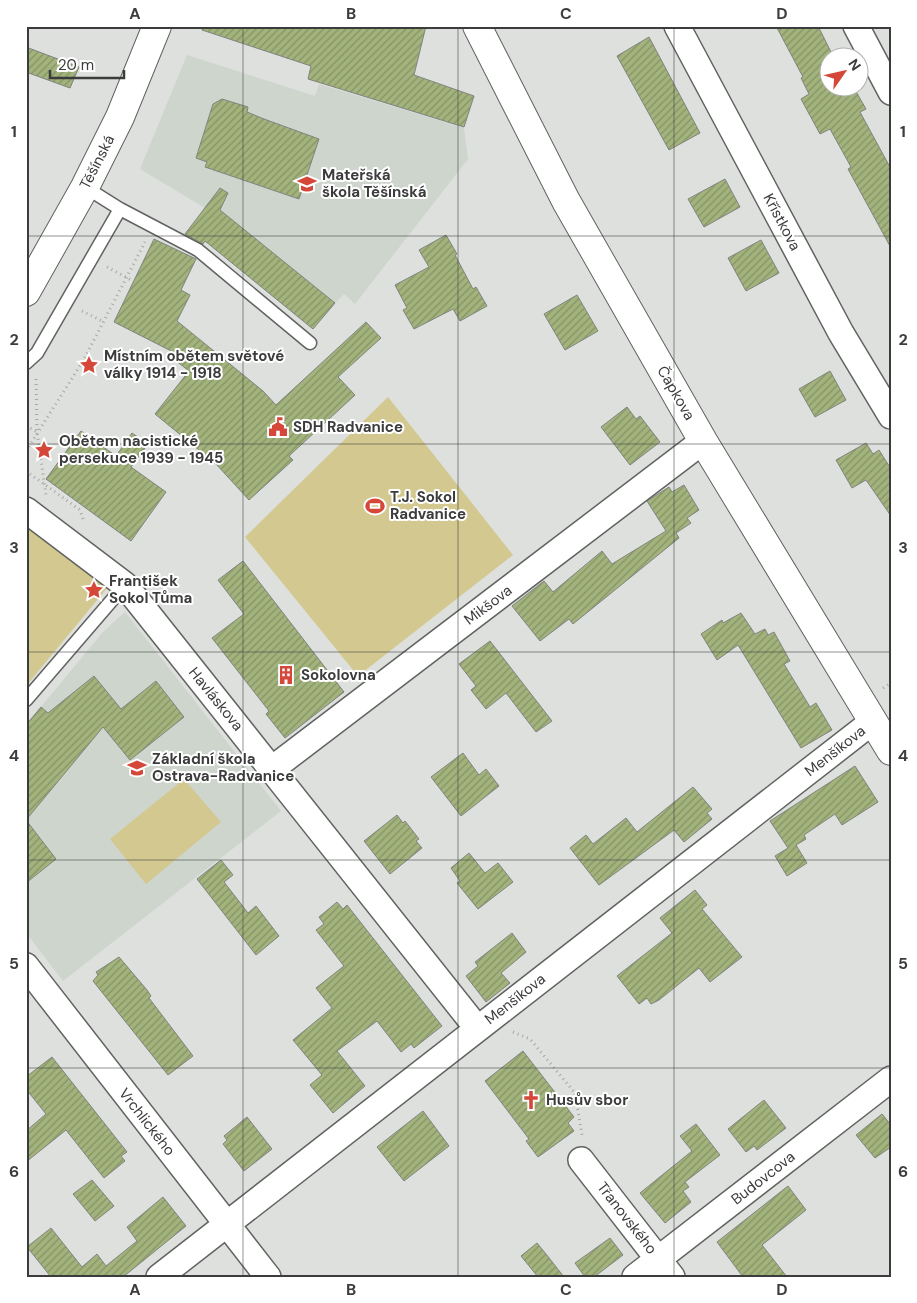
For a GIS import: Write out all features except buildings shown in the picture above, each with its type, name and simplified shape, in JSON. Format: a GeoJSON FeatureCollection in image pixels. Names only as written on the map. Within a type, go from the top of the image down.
{"type":"FeatureCollection","features":[{"type":"Feature","properties":{"kind":"street","name":"Těšínská"},"geometry":{"type":"LineString","coordinates":[[26,292],[85,187],[120,117],[157,26]]}},
{"type":"Feature","properties":{"kind":"street","name":"Čapkova"},"geometry":{"type":"LineString","coordinates":[[477,26],[566,201],[703,440],[891,751]]}},
{"type":"Feature","properties":{"kind":"street","name":"Křístkova"},"geometry":{"type":"LineString","coordinates":[[677,26],[841,333],[891,416]]}},
{"type":"Feature","properties":{"kind":"street"},"geometry":{"type":"LineString","coordinates":[[856,26],[891,92]]}},
{"type":"Feature","properties":{"kind":"street","name":"Mikšova"},"geometry":{"type":"LineString","coordinates":[[272,770],[703,440]]}},
{"type":"Feature","properties":{"kind":"street","name":"Havláskova"},"geometry":{"type":"LineString","coordinates":[[26,510],[125,585],[272,770],[482,1025]]}},
{"type":"Feature","properties":{"kind":"street","name":"Menšíkova"},"geometry":{"type":"LineString","coordinates":[[159,1277],[872,722]]}},
{"type":"Feature","properties":{"kind":"street","name":"Vrchlického"},"geometry":{"type":"LineString","coordinates":[[26,966],[268,1277]]}},
{"type":"Feature","properties":{"kind":"street","name":"Budovcova"},"geometry":{"type":"LineString","coordinates":[[635,1277],[665,1268],[891,1079]]}},
{"type":"Feature","properties":{"kind":"street","name":"Třanovského"},"geometry":{"type":"LineString","coordinates":[[581,1160],[665,1268]]}},
{"type":"Feature","properties":{"kind":"lane"},"geometry":{"type":"LineString","coordinates":[[85,187],[120,209],[198,250],[310,343]]}},
{"type":"Feature","properties":{"kind":"lane"},"geometry":{"type":"LineString","coordinates":[[26,363],[37,353],[68,303],[120,209]]}},
{"type":"Feature","properties":{"kind":"lane"},"geometry":{"type":"LineString","coordinates":[[26,700],[125,585]]}},
{"type":"Feature","properties":{"kind":"path"},"geometry":{"type":"LineString","coordinates":[[26,451],[83,361],[153,226]]}},
{"type":"Feature","properties":{"kind":"path"},"geometry":{"type":"LineString","coordinates":[[68,303],[104,322]]}},
{"type":"Feature","properties":{"kind":"path"},"geometry":{"type":"LineString","coordinates":[[37,353],[37,432],[51,528]]}},
{"type":"Feature","properties":{"kind":"path"},"geometry":{"type":"LineString","coordinates":[[26,426],[37,432]]}},
{"type":"Feature","properties":{"kind":"path"},"geometry":{"type":"LineString","coordinates":[[482,1025],[530,1039],[576,1093],[584,1147],[581,1160]]}},
{"type":"Feature","properties":{"kind":"shaded area","name":"Mateřská škola Těšínská"},"geometry":{"type":"Polygon","coordinates":[[[187,55],[315,96],[319,84],[464,128],[468,159],[355,304],[344,294],[335,303],[220,210],[205,208],[140,169],[187,55]]]}},
{"type":"Feature","properties":{"kind":"shaded area","name":"T.J. Sokol Radvanice"},"geometry":{"type":"Polygon","coordinates":[[[388,397],[513,555],[358,676],[245,537],[388,397]]]}},
{"type":"Feature","properties":{"kind":"shaded area"},"geometry":{"type":"Polygon","coordinates":[[[26,524],[108,587],[26,686],[26,524]]]}},
{"type":"Feature","properties":{"kind":"shaded area","name":"Základní škola Ostrava-Radvanice"},"geometry":{"type":"Polygon","coordinates":[[[125,612],[281,811],[63,981],[26,933],[26,725],[102,633],[125,612]]]}},
{"type":"Feature","properties":{"kind":"shaded area"},"geometry":{"type":"Polygon","coordinates":[[[184,779],[221,822],[146,884],[110,839],[184,779]]]}},
{"type":"Feature","properties":{"kind":"place","name":"Mateřská škola Těšínská"},"geometry":{"type":"Point","coordinates":[307,184]}},
{"type":"Feature","properties":{"kind":"place","name":"Místním obětem světové války 1914 - 1918"},"geometry":{"type":"Point","coordinates":[89,365]}},
{"type":"Feature","properties":{"kind":"place","name":"SDH Radvanice"},"geometry":{"type":"Point","coordinates":[278,427]}},
{"type":"Feature","properties":{"kind":"place","name":"Obětem nacistické persekuce 1939 - 1945"},"geometry":{"type":"Point","coordinates":[44,450]}},
{"type":"Feature","properties":{"kind":"place","name":"T.J. Sokol Radvanice"},"geometry":{"type":"Point","coordinates":[375,506]}},
{"type":"Feature","properties":{"kind":"place","name":"František Sokol Tůma"},"geometry":{"type":"Point","coordinates":[94,590]}},
{"type":"Feature","properties":{"kind":"place","name":"Sokolovna"},"geometry":{"type":"Point","coordinates":[286,675]}},
{"type":"Feature","properties":{"kind":"place","name":"Základní škola Ostrava-Radvanice"},"geometry":{"type":"Point","coordinates":[137,768]}},
{"type":"Feature","properties":{"kind":"place","name":"Husův sbor"},"geometry":{"type":"Point","coordinates":[531,1100]}}]}
